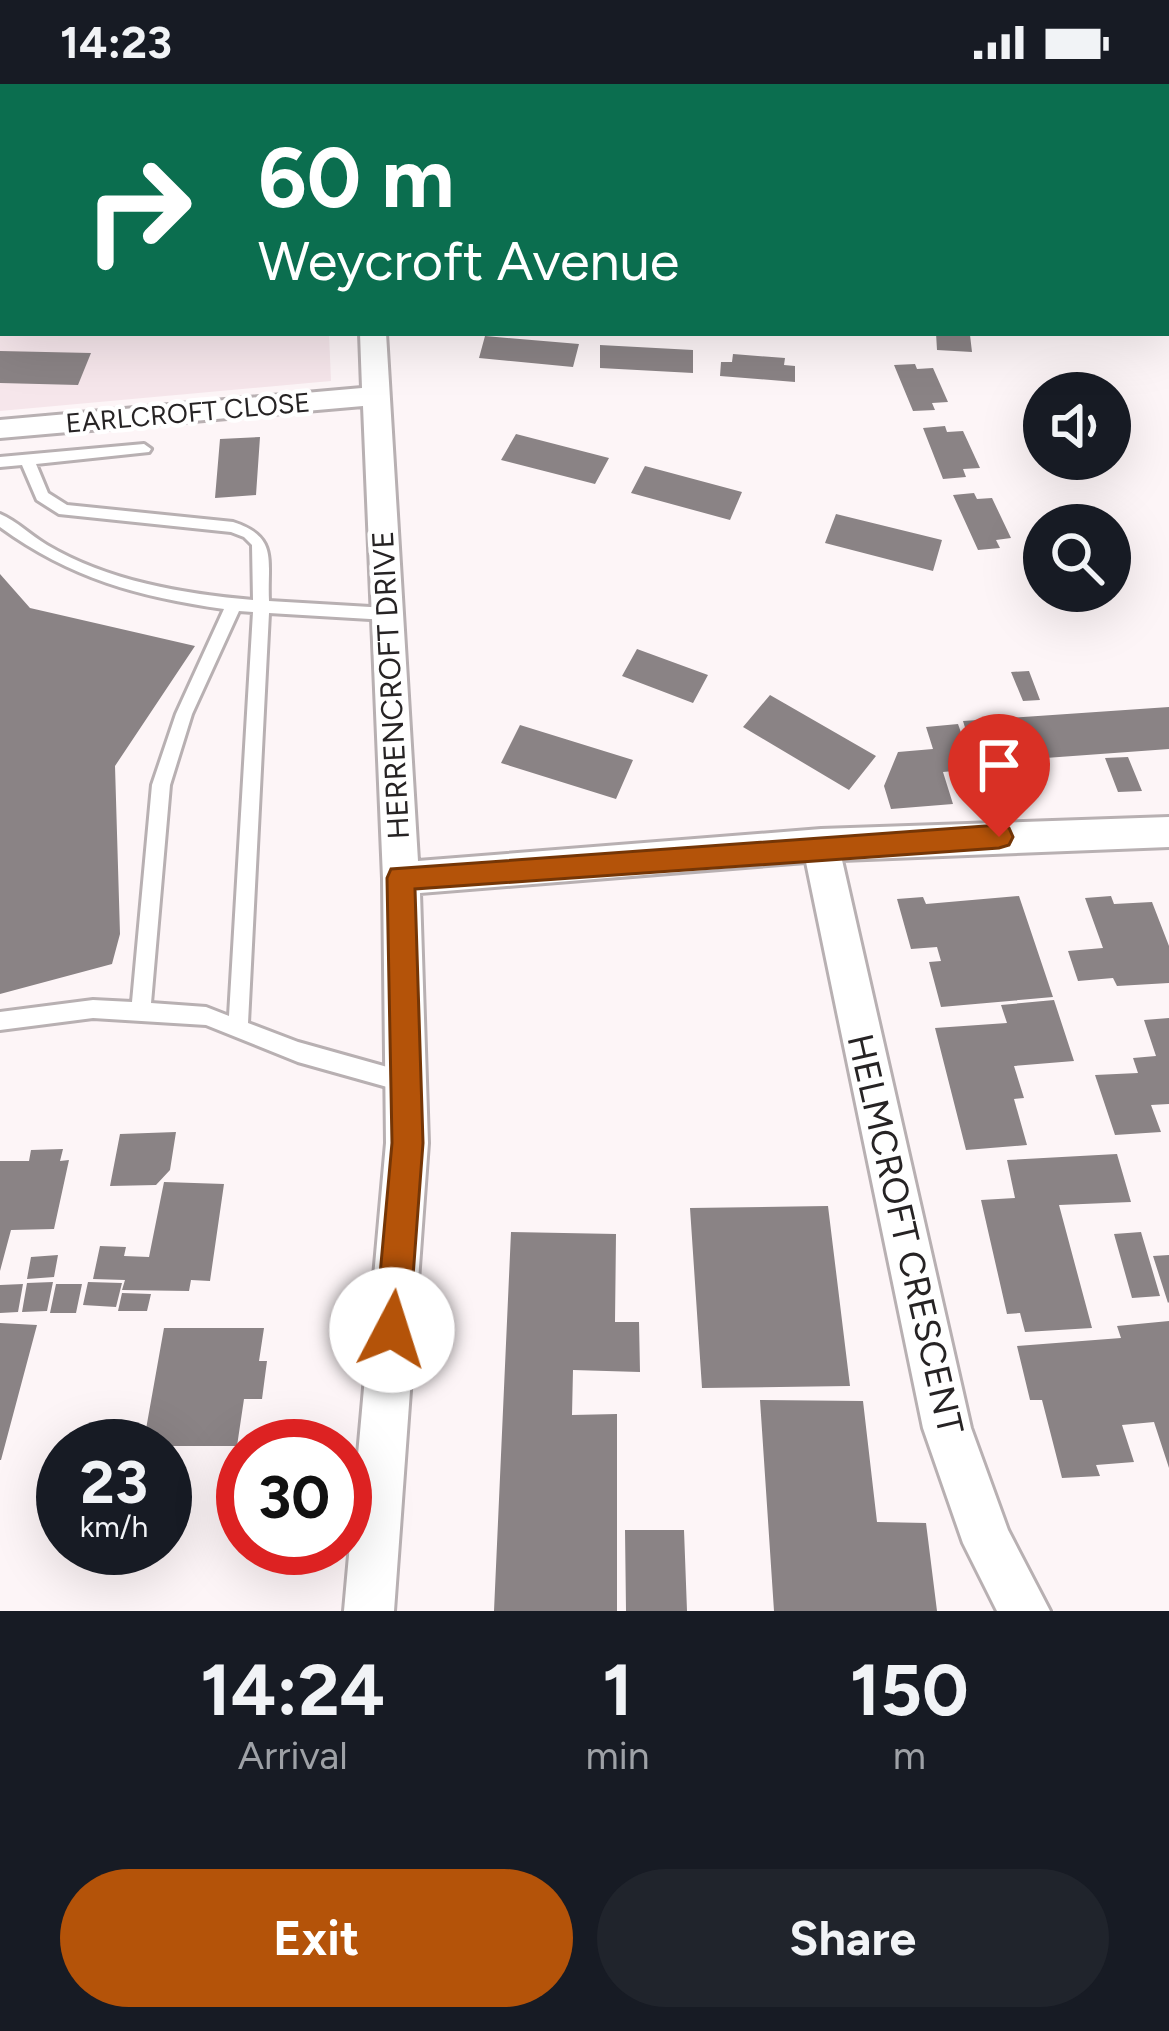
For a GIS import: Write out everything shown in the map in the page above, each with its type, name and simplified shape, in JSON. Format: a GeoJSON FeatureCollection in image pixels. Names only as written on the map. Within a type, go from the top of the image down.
{"type":"FeatureCollection","features":[{"type":"Feature","properties":{"kind":"street","name":"HERRENCROFT DRIVE"},"geometry":{"type":"LineString","coordinates":[[369,1611],[407,1143],[401,878],[374,336]]}},
{"type":"Feature","properties":{"kind":"street","name":"EARLCROFT CLOSE"},"geometry":{"type":"LineString","coordinates":[[0,429],[375,397]]}},
{"type":"Feature","properties":{"kind":"street"},"geometry":{"type":"LineString","coordinates":[[401,878],[821,845],[1169,832]]}},
{"type":"Feature","properties":{"kind":"street","name":"HELMCROFT CRESCENT"},"geometry":{"type":"LineString","coordinates":[[821,845],[946,1428],[988,1544],[1025,1611]]}},
{"type":"Feature","properties":{"kind":"lane"},"geometry":{"type":"LineString","coordinates":[[0,462],[144,449]]}},
{"type":"Feature","properties":{"kind":"lane"},"geometry":{"type":"LineString","coordinates":[[27,460],[41,496],[64,510],[232,527],[250,533],[259,543],[261,608],[238,1030]]}},
{"type":"Feature","properties":{"kind":"lane"},"geometry":{"type":"LineString","coordinates":[[0,519],[52,553],[148,590],[261,608],[387,614]]}},
{"type":"Feature","properties":{"kind":"lane"},"geometry":{"type":"LineString","coordinates":[[141,1011],[161,785],[184,714],[234,605]]}},
{"type":"Feature","properties":{"kind":"lane"},"geometry":{"type":"LineString","coordinates":[[0,1021],[93,1009],[206,1016],[405,1082]]}},
{"type":"Feature","properties":{"kind":"shaded area"},"geometry":{"type":"Polygon","coordinates":[[[0,336],[329,336],[331,381],[0,411],[0,336]]]}},
{"type":"Feature","properties":{"kind":"building"},"geometry":{"type":"Polygon","coordinates":[[[485,336],[579,344],[573,367],[479,358],[485,336]]]}},
{"type":"Feature","properties":{"kind":"building"},"geometry":{"type":"Polygon","coordinates":[[[936,336],[970,336],[972,352],[937,350],[936,336]]]}},
{"type":"Feature","properties":{"kind":"building"},"geometry":{"type":"Polygon","coordinates":[[[600,345],[693,350],[693,373],[600,368],[600,345]]]}},
{"type":"Feature","properties":{"kind":"building"},"geometry":{"type":"Polygon","coordinates":[[[0,351],[91,353],[78,385],[0,383],[0,351]]]}},
{"type":"Feature","properties":{"kind":"building"},"geometry":{"type":"Polygon","coordinates":[[[733,354],[785,358],[784,365],[795,366],[795,382],[720,376],[721,362],[732,362],[733,354]]]}},
{"type":"Feature","properties":{"kind":"building"},"geometry":{"type":"Polygon","coordinates":[[[915,364],[917,369],[933,368],[948,402],[932,403],[935,410],[913,411],[894,365],[915,364]]]}},
{"type":"Feature","properties":{"kind":"building"},"geometry":{"type":"Polygon","coordinates":[[[945,426],[947,432],[963,431],[980,468],[963,469],[966,477],[943,479],[923,428],[945,426]]]}},
{"type":"Feature","properties":{"kind":"building"},"geometry":{"type":"Polygon","coordinates":[[[516,434],[609,458],[595,484],[501,460],[516,434]]]}},
{"type":"Feature","properties":{"kind":"building"},"geometry":{"type":"Polygon","coordinates":[[[260,437],[256,495],[215,498],[220,439],[260,437]]]}},
{"type":"Feature","properties":{"kind":"building"},"geometry":{"type":"Polygon","coordinates":[[[645,466],[742,492],[730,520],[631,493],[645,466]]]}},
{"type":"Feature","properties":{"kind":"building"},"geometry":{"type":"Polygon","coordinates":[[[974,493],[977,499],[992,498],[1011,538],[996,540],[1000,548],[978,550],[953,495],[974,493]]]}},
{"type":"Feature","properties":{"kind":"building"},"geometry":{"type":"Polygon","coordinates":[[[836,514],[942,540],[933,571],[825,543],[836,514]]]}},
{"type":"Feature","properties":{"kind":"building"},"geometry":{"type":"Polygon","coordinates":[[[0,574],[30,608],[195,646],[115,766],[120,934],[112,964],[0,994],[0,574]]]}},
{"type":"Feature","properties":{"kind":"building"},"geometry":{"type":"Polygon","coordinates":[[[637,649],[708,675],[693,703],[622,676],[637,649]]]}},
{"type":"Feature","properties":{"kind":"building"},"geometry":{"type":"Polygon","coordinates":[[[1029,671],[1040,700],[1023,701],[1011,672],[1029,671]]]}},
{"type":"Feature","properties":{"kind":"building"},"geometry":{"type":"Polygon","coordinates":[[[770,695],[876,756],[849,790],[743,727],[770,695]]]}},
{"type":"Feature","properties":{"kind":"building"},"geometry":{"type":"Polygon","coordinates":[[[1169,707],[1169,749],[976,763],[963,721],[1169,707]]]}},
{"type":"Feature","properties":{"kind":"building"},"geometry":{"type":"Polygon","coordinates":[[[958,724],[974,769],[943,772],[953,804],[891,809],[884,786],[898,752],[933,749],[926,727],[958,724]]]}},
{"type":"Feature","properties":{"kind":"building"},"geometry":{"type":"Polygon","coordinates":[[[520,725],[633,760],[616,799],[501,763],[520,725]]]}},
{"type":"Feature","properties":{"kind":"building"},"geometry":{"type":"Polygon","coordinates":[[[1128,757],[1142,791],[1118,792],[1105,758],[1128,757]]]}},
{"type":"Feature","properties":{"kind":"building"},"geometry":{"type":"Polygon","coordinates":[[[1019,896],[1053,997],[941,1007],[929,962],[941,961],[937,947],[911,949],[897,899],[923,897],[926,904],[1019,896]]]}},
{"type":"Feature","properties":{"kind":"building"},"geometry":{"type":"Polygon","coordinates":[[[1111,896],[1114,904],[1152,902],[1169,946],[1169,983],[1117,986],[1113,978],[1078,981],[1068,951],[1103,948],[1085,898],[1111,896]]]}},
{"type":"Feature","properties":{"kind":"building"},"geometry":{"type":"Polygon","coordinates":[[[1054,1000],[1074,1061],[1014,1066],[1024,1098],[1014,1099],[1027,1145],[966,1150],[935,1028],[1007,1023],[1001,1005],[1054,1000]]]}},
{"type":"Feature","properties":{"kind":"building"},"geometry":{"type":"Polygon","coordinates":[[[1169,1018],[1169,1104],[1151,1105],[1161,1132],[1115,1135],[1095,1075],[1138,1073],[1133,1058],[1156,1056],[1144,1020],[1169,1018]]]}},
{"type":"Feature","properties":{"kind":"building"},"geometry":{"type":"Polygon","coordinates":[[[176,1132],[170,1170],[156,1185],[110,1186],[120,1134],[176,1132]]]}},
{"type":"Feature","properties":{"kind":"building"},"geometry":{"type":"Polygon","coordinates":[[[63,1149],[60,1161],[69,1160],[54,1229],[11,1230],[0,1271],[0,1161],[29,1161],[31,1150],[63,1149]]]}},
{"type":"Feature","properties":{"kind":"building"},"geometry":{"type":"Polygon","coordinates":[[[1117,1154],[1131,1202],[1059,1205],[1092,1328],[1025,1332],[1020,1313],[1007,1314],[981,1200],[1015,1198],[1007,1160],[1117,1154]]]}},
{"type":"Feature","properties":{"kind":"building"},"geometry":{"type":"Polygon","coordinates":[[[164,1182],[224,1184],[210,1281],[191,1280],[189,1291],[122,1290],[125,1280],[93,1279],[100,1246],[126,1247],[124,1256],[149,1257],[164,1182]]]}},
{"type":"Feature","properties":{"kind":"building"},"geometry":{"type":"Polygon","coordinates":[[[828,1206],[850,1386],[702,1388],[690,1208],[828,1206]]]}},
{"type":"Feature","properties":{"kind":"building"},"geometry":{"type":"Polygon","coordinates":[[[511,1232],[616,1234],[615,1322],[639,1322],[640,1372],[573,1370],[572,1415],[617,1414],[617,1611],[494,1611],[511,1232]]]}},
{"type":"Feature","properties":{"kind":"building"},"geometry":{"type":"Polygon","coordinates":[[[1141,1232],[1160,1296],[1132,1298],[1114,1234],[1141,1232]]]}},
{"type":"Feature","properties":{"kind":"building"},"geometry":{"type":"Polygon","coordinates":[[[58,1255],[54,1277],[27,1279],[31,1257],[58,1255]]]}},
{"type":"Feature","properties":{"kind":"building"},"geometry":{"type":"Polygon","coordinates":[[[1169,1255],[1169,1302],[1168,1303],[1153,1256],[1169,1255]]]}},
{"type":"Feature","properties":{"kind":"building"},"geometry":{"type":"Polygon","coordinates":[[[53,1282],[47,1311],[22,1312],[27,1283],[53,1282]]]}},
{"type":"Feature","properties":{"kind":"building"},"geometry":{"type":"Polygon","coordinates":[[[88,1282],[122,1283],[116,1307],[83,1305],[88,1282]]]}},
{"type":"Feature","properties":{"kind":"building"},"geometry":{"type":"Polygon","coordinates":[[[23,1284],[18,1312],[0,1313],[0,1285],[23,1284]]]}},
{"type":"Feature","properties":{"kind":"building"},"geometry":{"type":"Polygon","coordinates":[[[56,1284],[82,1284],[76,1313],[50,1313],[56,1284]]]}},
{"type":"Feature","properties":{"kind":"building"},"geometry":{"type":"Polygon","coordinates":[[[122,1293],[151,1294],[147,1311],[118,1311],[122,1293]]]}},
{"type":"Feature","properties":{"kind":"building"},"geometry":{"type":"Polygon","coordinates":[[[1169,1321],[1169,1468],[1154,1422],[1122,1425],[1134,1462],[1096,1465],[1100,1476],[1062,1478],[1042,1400],[1030,1400],[1017,1346],[1121,1338],[1117,1326],[1169,1321]]]}},
{"type":"Feature","properties":{"kind":"building"},"geometry":{"type":"Polygon","coordinates":[[[0,1323],[37,1325],[1,1460],[0,1460],[0,1323]]]}},
{"type":"Feature","properties":{"kind":"building"},"geometry":{"type":"Polygon","coordinates":[[[164,1328],[264,1328],[259,1361],[267,1361],[262,1399],[244,1399],[241,1419],[216,1419],[216,1446],[192,1446],[192,1419],[148,1419],[164,1328]]]}},
{"type":"Feature","properties":{"kind":"building"},"geometry":{"type":"Polygon","coordinates":[[[760,1400],[863,1401],[877,1522],[926,1523],[937,1611],[774,1611],[760,1400]]]}},
{"type":"Feature","properties":{"kind":"building"},"geometry":{"type":"Polygon","coordinates":[[[625,1530],[684,1530],[687,1611],[626,1611],[625,1530]]]}},
{"type":"Feature","properties":{"kind":"route"},"geometry":{"type":"LineString","coordinates":[[392,1330],[407,1143],[401,878],[821,845],[999,837]]}}]}
